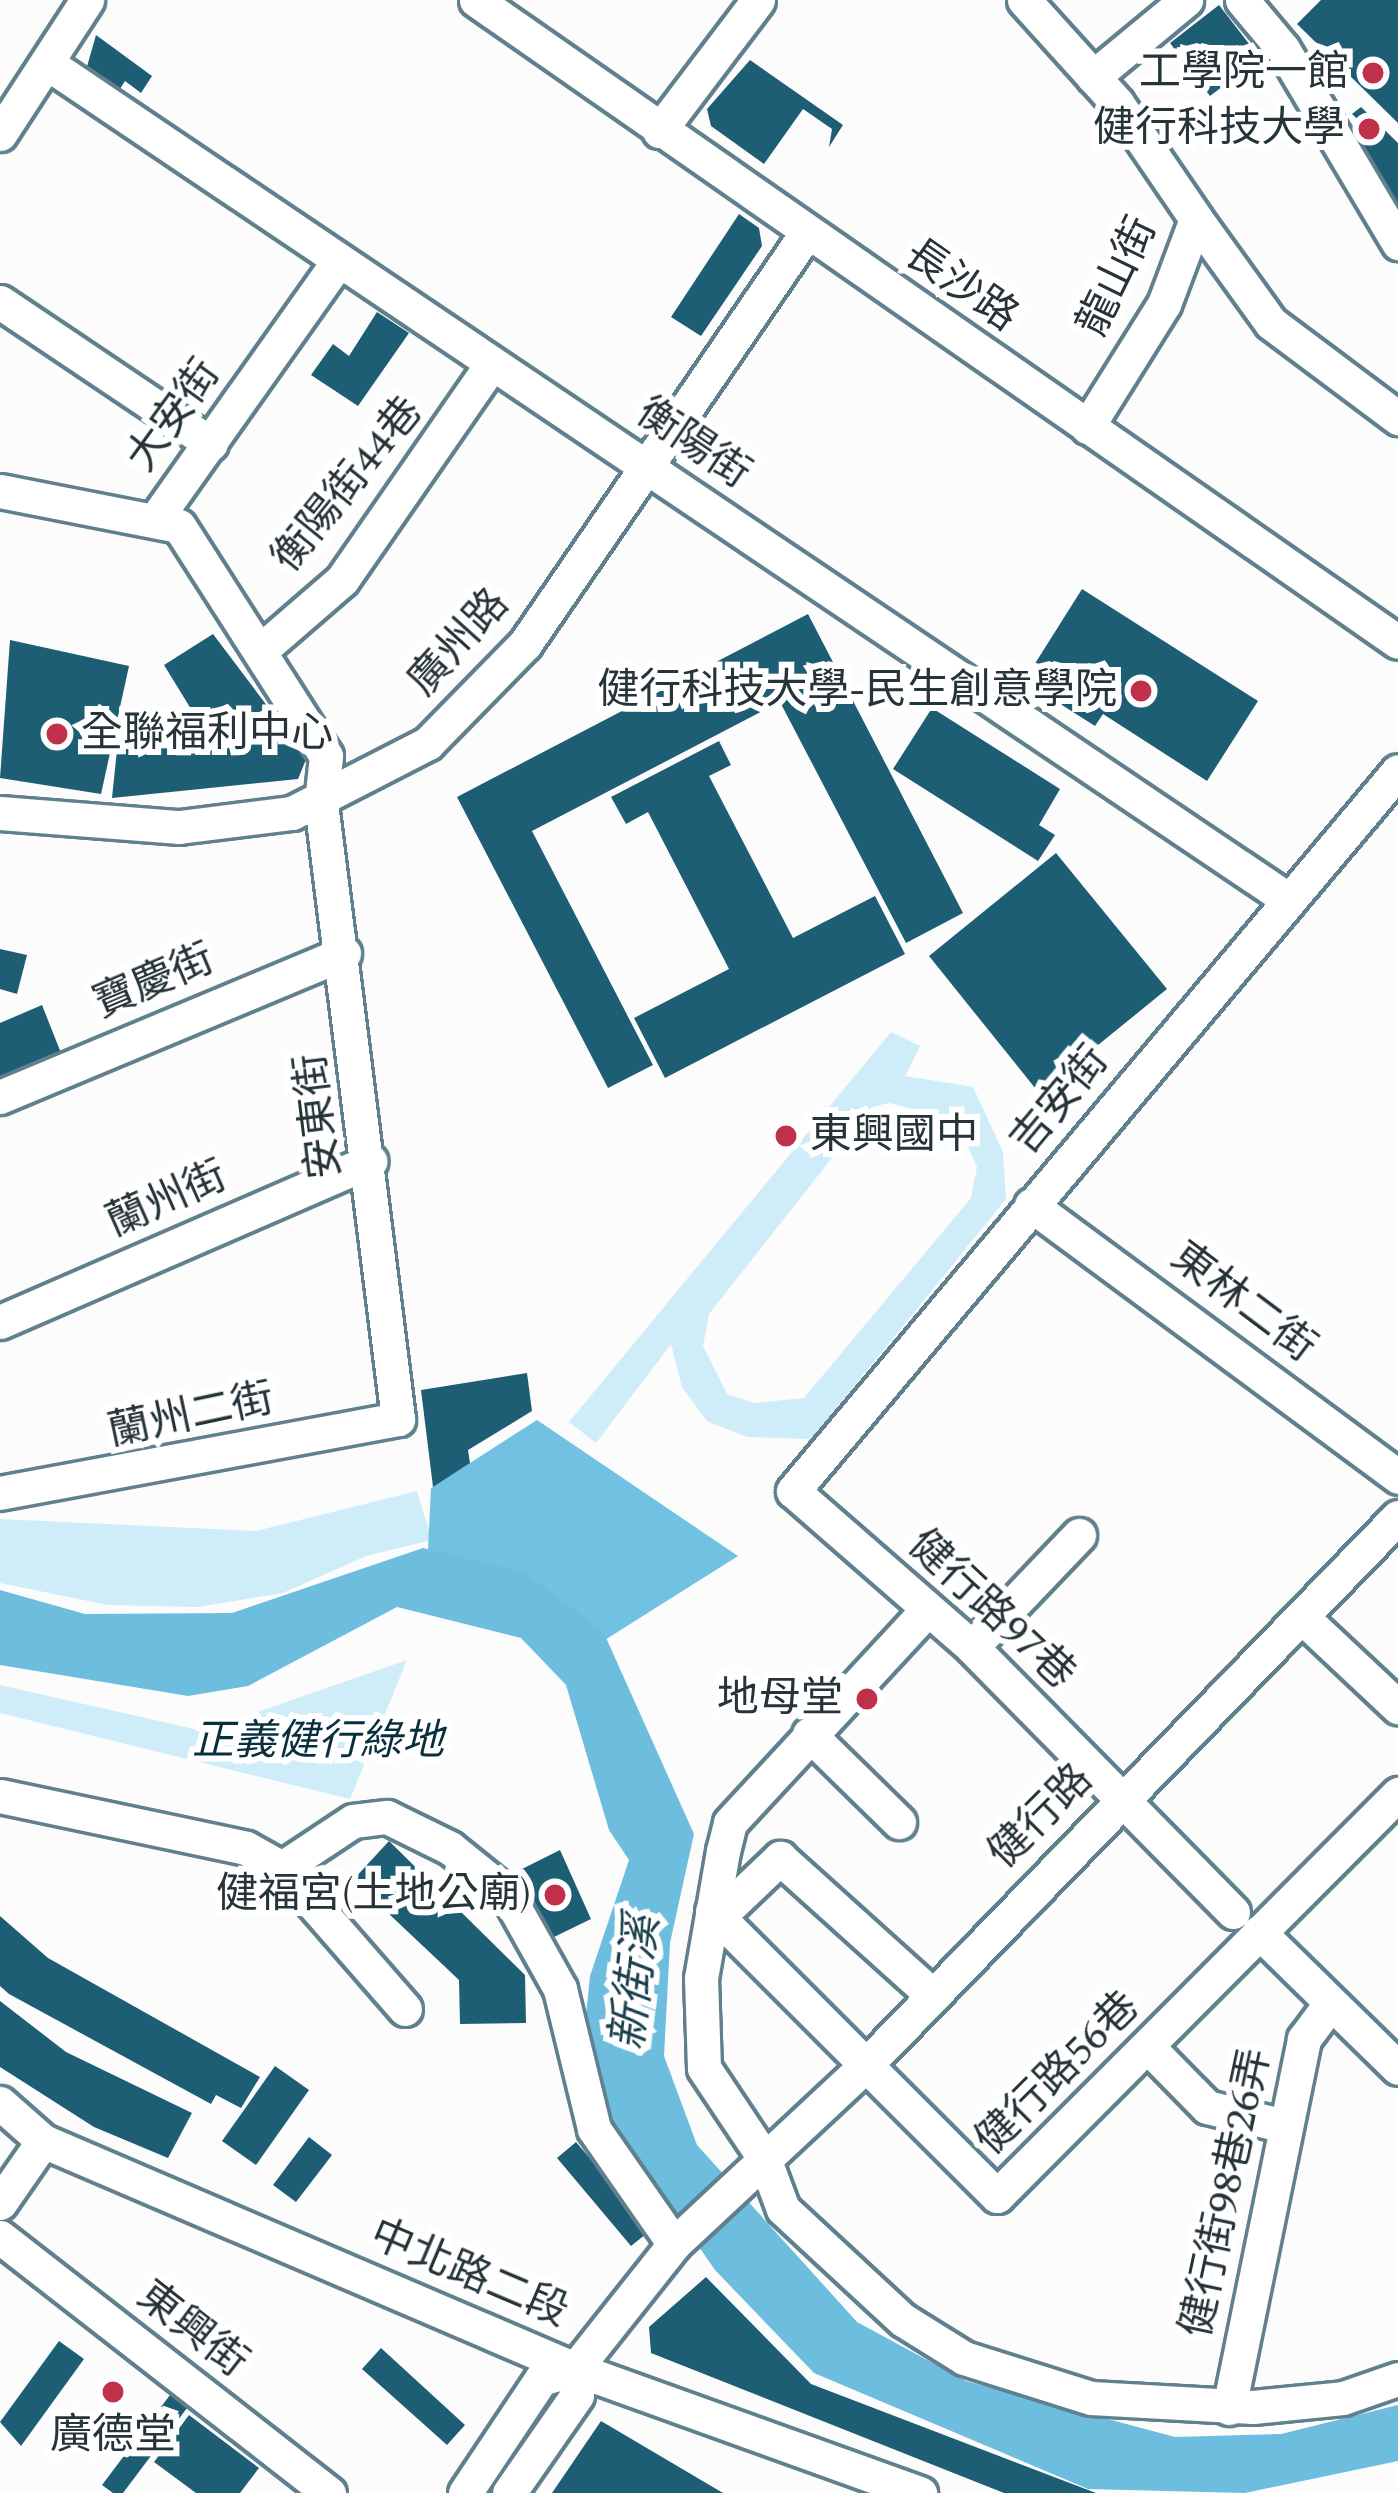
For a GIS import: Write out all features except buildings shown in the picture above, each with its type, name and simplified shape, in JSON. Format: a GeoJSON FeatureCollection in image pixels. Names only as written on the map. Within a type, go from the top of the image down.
{"type":"FeatureCollection","features":[{"type":"Feature","properties":{"kind":"street"},"geometry":{"type":"LineString","coordinates":[[0,134],[87,0]]}},
{"type":"Feature","properties":{"kind":"street","name":"長沙路"},"geometry":{"type":"LineString","coordinates":[[476,0],[1398,642]]}},
{"type":"Feature","properties":{"kind":"street"},"geometry":{"type":"LineString","coordinates":[[659,131],[758,0]]}},
{"type":"Feature","properties":{"kind":"street","name":"龍山街"},"geometry":{"type":"LineString","coordinates":[[1024,0],[1094,77],[1196,220],[1164,304],[1087,428]]}},
{"type":"Feature","properties":{"kind":"street"},"geometry":{"type":"LineString","coordinates":[[1094,77],[1186,0]]}},
{"type":"Feature","properties":{"kind":"street"},"geometry":{"type":"LineString","coordinates":[[1242,0],[1283,49],[1398,243]]}},
{"type":"Feature","properties":{"kind":"street","name":"衡陽街"},"geometry":{"type":"LineString","coordinates":[[47,63],[1288,900]]}},
{"type":"Feature","properties":{"kind":"street"},"geometry":{"type":"LineString","coordinates":[[1196,220],[1270,323],[1398,418]]}},
{"type":"Feature","properties":{"kind":"street","name":"廣州路"},"geometry":{"type":"LineString","coordinates":[[0,813],[179,827],[321,803],[428,742],[509,661],[648,468],[806,233]]}},
{"type":"Feature","properties":{"kind":"street","name":"大安街"},"geometry":{"type":"LineString","coordinates":[[321,803],[326,756],[179,526],[157,517],[338,261]]}},
{"type":"Feature","properties":{"kind":"street"},"geometry":{"type":"LineString","coordinates":[[0,302],[211,444]]}},
{"type":"Feature","properties":{"kind":"street","name":"衡陽街44巷"},"geometry":{"type":"LineString","coordinates":[[261,650],[342,580],[490,364]]}},
{"type":"Feature","properties":{"kind":"street"},"geometry":{"type":"LineString","coordinates":[[0,491],[157,517]]}},
{"type":"Feature","properties":{"kind":"street","name":"吉安街"},"geometry":{"type":"LineString","coordinates":[[793,1491],[1398,771]]}},
{"type":"Feature","properties":{"kind":"street","name":"安東街"},"geometry":{"type":"LineString","coordinates":[[321,803],[344,953],[398,1419]]}},
{"type":"Feature","properties":{"kind":"street","name":"寶慶街"},"geometry":{"type":"LineString","coordinates":[[0,1097],[344,953]]}},
{"type":"Feature","properties":{"kind":"street","name":"蘭州街"},"geometry":{"type":"LineString","coordinates":[[0,1322],[370,1161]]}},
{"type":"Feature","properties":{"kind":"street","name":"東林二街"},"geometry":{"type":"LineString","coordinates":[[1030,1204],[1398,1477]]}},
{"type":"Feature","properties":{"kind":"street","name":"蘭州二街"},"geometry":{"type":"LineString","coordinates":[[0,1493],[89,1484],[398,1419]]}},
{"type":"Feature","properties":{"kind":"street","name":"健行路97巷"},"geometry":{"type":"LineString","coordinates":[[793,1491],[972,1647],[1398,2068]]}},
{"type":"Feature","properties":{"kind":"street","name":"健行路"},"geometry":{"type":"LineString","coordinates":[[678,2241],[865,2066],[1398,1517]]}},
{"type":"Feature","properties":{"kind":"street"},"geometry":{"type":"LineString","coordinates":[[972,1647],[1078,1535]]}},
{"type":"Feature","properties":{"kind":"street"},"geometry":{"type":"LineString","coordinates":[[927,1610],[730,1823],[701,1978],[704,2068],[754,2168],[783,2209],[903,2320],[964,2358],[1091,2398],[1229,2408],[1343,2398],[1398,2379]]}},
{"type":"Feature","properties":{"kind":"street"},"geometry":{"type":"LineString","coordinates":[[1302,1617],[1398,1707]]}},
{"type":"Feature","properties":{"kind":"street"},"geometry":{"type":"LineString","coordinates":[[809,1734],[899,1822]]}},
{"type":"Feature","properties":{"kind":"street","name":"健行路56巷"},"geometry":{"type":"LineString","coordinates":[[865,2066],[998,2196],[1150,2050],[1246,1922],[1398,1794]]}},
{"type":"Feature","properties":{"kind":"street"},"geometry":{"type":"LineString","coordinates":[[0,1796],[246,1848],[282,1868],[405,2009]]}},
{"type":"Feature","properties":{"kind":"street"},"geometry":{"type":"LineString","coordinates":[[282,1868],[353,1821],[387,1817],[450,1848],[507,1894],[560,1989],[594,2129],[678,2241],[575,2369],[541,2379],[465,2493]]}},
{"type":"Feature","properties":{"kind":"street"},"geometry":{"type":"LineString","coordinates":[[715,1914],[780,1858],[932,1995]]}},
{"type":"Feature","properties":{"kind":"street"},"geometry":{"type":"LineString","coordinates":[[715,1914],[865,2066]]}},
{"type":"Feature","properties":{"kind":"street","name":"健行街98巷26弄"},"geometry":{"type":"LineString","coordinates":[[1229,2408],[1304,2039],[1330,2003]]}},
{"type":"Feature","properties":{"kind":"street"},"geometry":{"type":"LineString","coordinates":[[1150,2050],[1207,2107],[1286,2126]]}},
{"type":"Feature","properties":{"kind":"street","name":"中北路二段"},"geometry":{"type":"LineString","coordinates":[[0,2103],[43,2141],[575,2369],[920,2493]]}},
{"type":"Feature","properties":{"kind":"street"},"geometry":{"type":"LineString","coordinates":[[0,2203],[43,2141]]}},
{"type":"Feature","properties":{"kind":"street","name":"東興街"},"geometry":{"type":"LineString","coordinates":[[0,2237],[329,2493]]}},
{"type":"Feature","properties":{"kind":"street"},"geometry":{"type":"LineString","coordinates":[[509,2493],[578,2396],[575,2369]]}},
{"type":"Feature","properties":{"kind":"green space"},"geometry":{"type":"Polygon","coordinates":[[[891,1032],[920,1046],[905,1076],[973,1087],[1003,1152],[1006,1199],[811,1439],[747,1437],[707,1421],[682,1387],[671,1344],[596,1443],[569,1422],[891,1032]],[[889,1103],[872,1107],[709,1314],[703,1346],[727,1394],[754,1403],[804,1398],[971,1198],[977,1167],[956,1120],[889,1103]]]}},
{"type":"Feature","properties":{"kind":"green space","name":"正義健行綠地"},"geometry":{"type":"Polygon","coordinates":[[[417,1491],[432,1540],[366,1556],[283,1593],[197,1607],[108,1605],[0,1583],[0,1519],[256,1531],[417,1491]]]}},
{"type":"Feature","properties":{"kind":"green space","name":"正義健行綠地"},"geometry":{"type":"Polygon","coordinates":[[[407,1660],[350,1799],[0,1713],[0,1685],[203,1731],[407,1660]]]}},
{"type":"Feature","properties":{"kind":"shaded area"},"geometry":{"type":"Polygon","coordinates":[[[537,1420],[738,1556],[589,1650],[427,1570],[431,1488],[537,1420]]]}},
{"type":"Feature","properties":{"kind":"water","name":"新街溪"},"geometry":{"type":"Polygon","coordinates":[[[423,1548],[524,1572],[603,1631],[694,1834],[670,1943],[664,2056],[697,2145],[857,2322],[966,2381],[1175,2437],[1281,2434],[1398,2405],[1398,2461],[1245,2493],[1088,2489],[814,2373],[715,2270],[605,2111],[585,2025],[590,1976],[629,1860],[609,1830],[566,1685],[521,1638],[397,1607],[248,1686],[188,1696],[0,1665],[0,1590],[85,1614],[232,1613],[423,1548]]]}},
{"type":"Feature","properties":{"kind":"place","name":"工學院一館"},"geometry":{"type":"Point","coordinates":[1373,73]}},
{"type":"Feature","properties":{"kind":"place","name":"健行科技大學"},"geometry":{"type":"Point","coordinates":[1369,129]}},
{"type":"Feature","properties":{"kind":"place","name":"健行科技大學-民生創意學院"},"geometry":{"type":"Point","coordinates":[1141,691]}},
{"type":"Feature","properties":{"kind":"place","name":"全聯福利中心"},"geometry":{"type":"Point","coordinates":[57,734]}},
{"type":"Feature","properties":{"kind":"place","name":"東興國中"},"geometry":{"type":"Point","coordinates":[786,1136]}},
{"type":"Feature","properties":{"kind":"place","name":"地母堂"},"geometry":{"type":"Point","coordinates":[867,1699]}},
{"type":"Feature","properties":{"kind":"place","name":"健福宮(土地公廟)"},"geometry":{"type":"Point","coordinates":[555,1895]}},
{"type":"Feature","properties":{"kind":"place","name":"廣德堂"},"geometry":{"type":"Point","coordinates":[113,2392]}}]}
